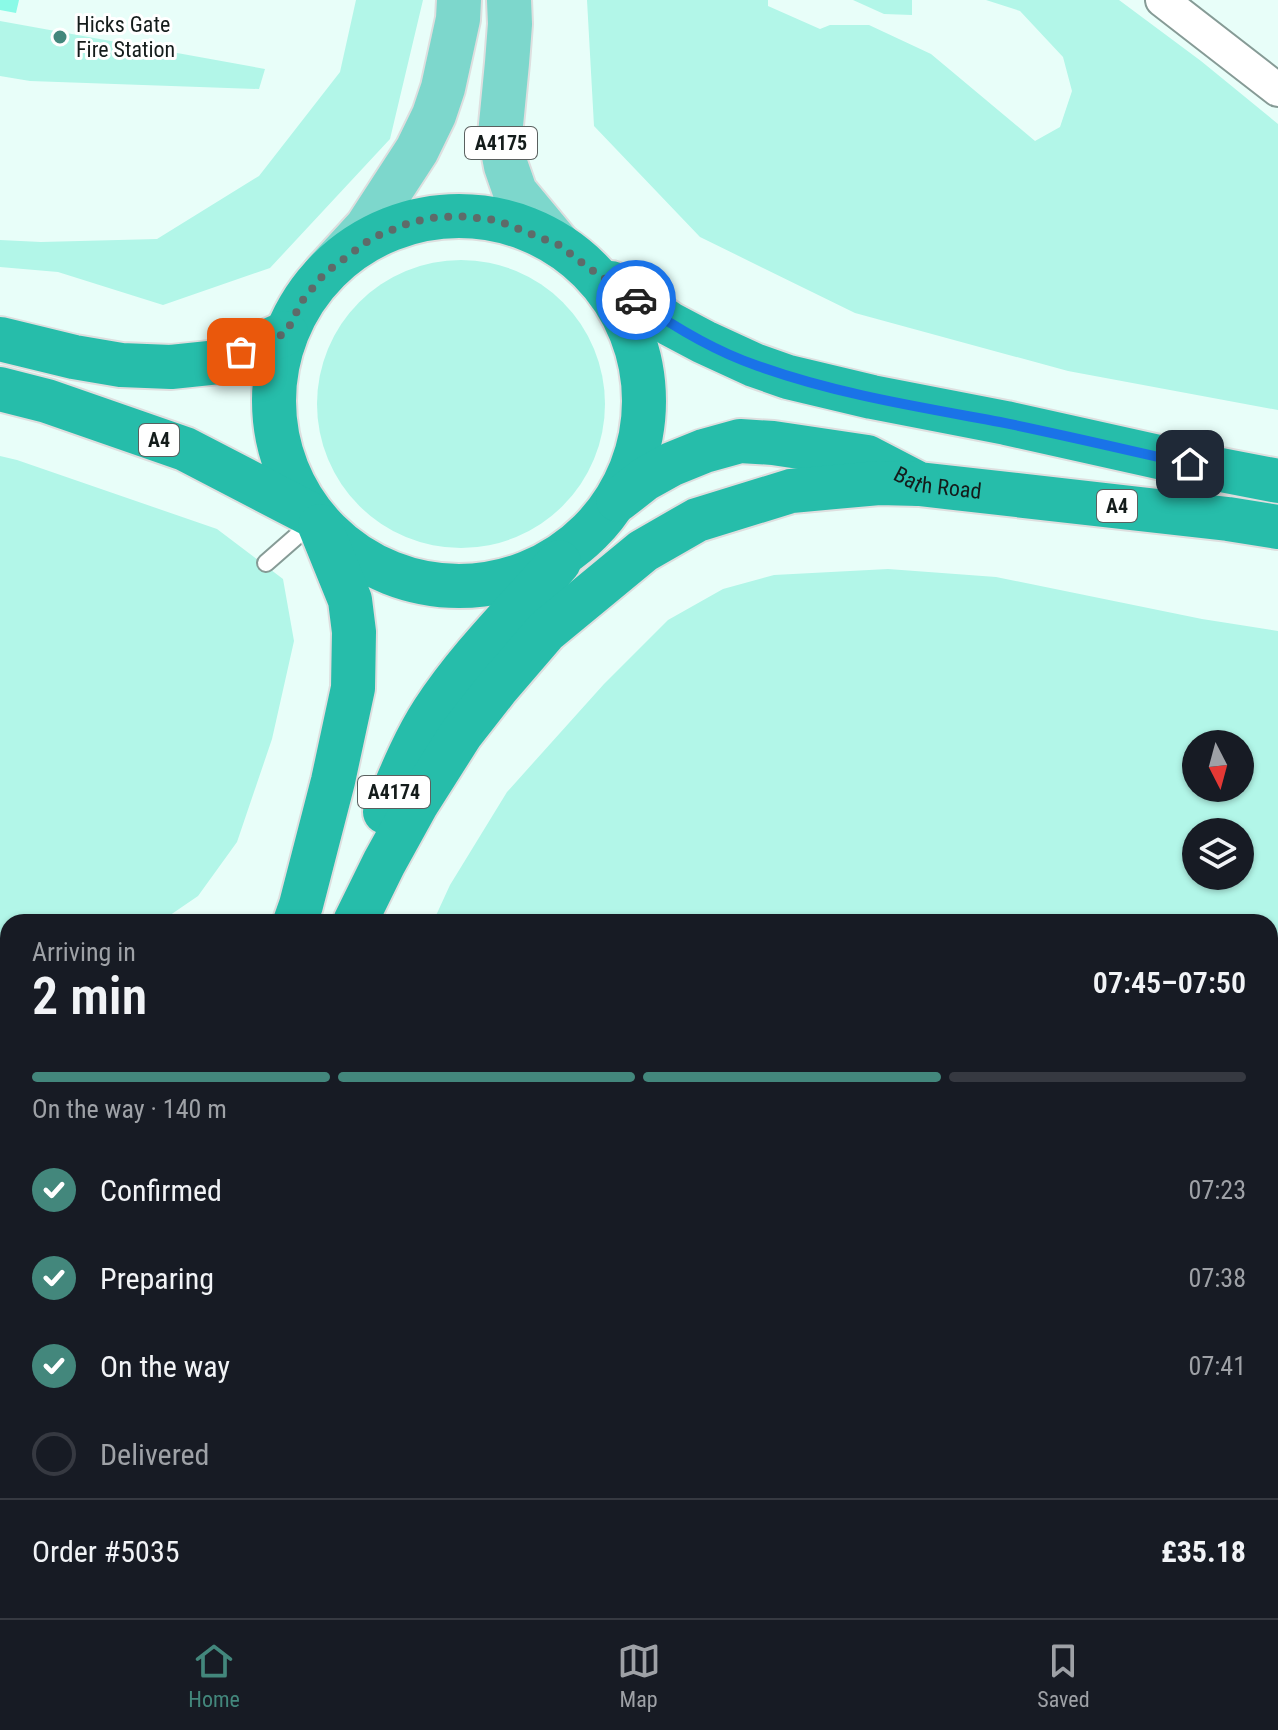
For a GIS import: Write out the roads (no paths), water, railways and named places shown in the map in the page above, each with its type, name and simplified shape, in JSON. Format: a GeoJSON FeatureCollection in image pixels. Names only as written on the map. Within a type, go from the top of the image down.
{"type":"FeatureCollection","features":[{"type":"Feature","properties":{"kind":"highway"},"geometry":{"type":"LineString","coordinates":[[574,257],[612,296],[629,325],[639,352],[644,383],[642,437],[634,467],[618,500],[594,530],[568,552],[519,573],[491,583],[454,586],[423,582],[383,567],[352,551],[315,520],[294,489],[280,456],[273,419],[278,358],[286,333],[302,301],[325,273],[372,238],[409,223],[459,216],[496,220],[574,257],[670,324],[754,365],[788,377],[1278,481]]}},
{"type":"Feature","properties":{"kind":"highway"},"geometry":{"type":"LineString","coordinates":[[0,339],[121,365],[171,367],[219,362],[286,333]]}},
{"type":"Feature","properties":{"kind":"highway","name":"A4"},"geometry":{"type":"LineString","coordinates":[[0,389],[47,401],[185,449],[315,520]]}},
{"type":"Feature","properties":{"kind":"highway","name":"Bath Road"},"geometry":{"type":"LineString","coordinates":[[618,500],[645,479],[672,464],[740,441],[867,457],[919,484],[1278,527]]}},
{"type":"Feature","properties":{"kind":"highway"},"geometry":{"type":"LineString","coordinates":[[359,914],[416,805],[470,722],[546,631],[643,551],[697,520],[791,491],[879,483],[919,484]]}},
{"type":"Feature","properties":{"kind":"highway","name":"A4174"},"geometry":{"type":"LineString","coordinates":[[298,914],[329,797],[353,688],[354,632],[350,600],[315,520]]}},
{"type":"Feature","properties":{"kind":"highway","name":"A4174"},"geometry":{"type":"LineString","coordinates":[[344,914],[406,763],[432,713],[463,671],[568,552]]}},
{"type":"Feature","properties":{"kind":"main road","name":"A4175"},"geometry":{"type":"LineString","coordinates":[[325,273],[367,227],[409,163],[434,115],[443,88],[458,19],[459,0]]}},
{"type":"Feature","properties":{"kind":"main road","name":"A4175"},"geometry":{"type":"LineString","coordinates":[[509,0],[510,24],[500,135],[506,166],[515,192],[574,257]]}},
{"type":"Feature","properties":{"kind":"street"},"geometry":{"type":"LineString","coordinates":[[1162,0],[1278,90]]}},
{"type":"Feature","properties":{"kind":"lane"},"geometry":{"type":"LineString","coordinates":[[266,563],[315,520]]}},
{"type":"Feature","properties":{"kind":"place","name":"Hicks Gate Fire Station"},"geometry":{"type":"Point","coordinates":[60,37]}}]}
